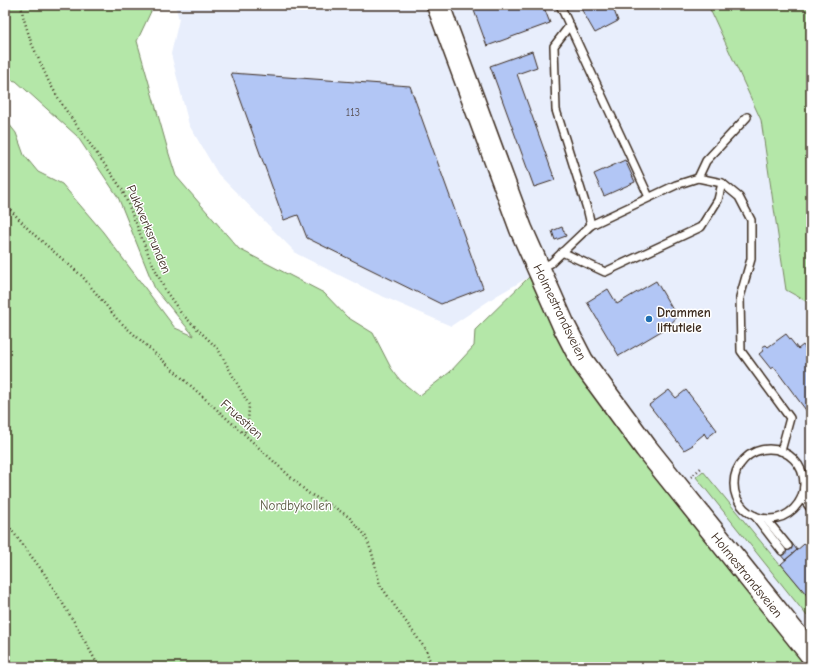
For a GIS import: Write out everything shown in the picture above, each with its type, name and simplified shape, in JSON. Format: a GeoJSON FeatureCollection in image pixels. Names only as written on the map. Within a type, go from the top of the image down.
{"type":"FeatureCollection","features":[{"type":"Feature","properties":{"kind":"main road","name":"Holmestrandsveien"},"geometry":{"type":"LineString","coordinates":[[438,5],[522,229],[564,326],[582,361],[646,448],[811,654]]}},
{"type":"Feature","properties":{"kind":"lane"},"geometry":{"type":"LineString","coordinates":[[560,5],[649,197]]}},
{"type":"Feature","properties":{"kind":"lane"},"geometry":{"type":"LineString","coordinates":[[570,25],[554,46],[556,110],[591,225]]}},
{"type":"Feature","properties":{"kind":"lane"},"geometry":{"type":"LineString","coordinates":[[698,178],[706,161],[747,117]]}},
{"type":"Feature","properties":{"kind":"lane"},"geometry":{"type":"LineString","coordinates":[[539,269],[551,263],[591,225],[649,197],[676,185],[698,178],[722,182],[739,197],[751,220],[750,259],[740,297],[741,351],[790,418],[781,451]]}},
{"type":"Feature","properties":{"kind":"lane"},"geometry":{"type":"LineString","coordinates":[[562,252],[605,272],[701,226],[718,200],[722,182]]}},
{"type":"Feature","properties":{"kind":"lane"},"geometry":{"type":"LineString","coordinates":[[766,519],[785,548],[755,516],[745,509],[738,499],[734,488],[735,476],[740,464],[748,456],[760,450],[770,449],[781,451],[791,456],[798,464],[803,474],[811,497]]}},
{"type":"Feature","properties":{"kind":"lane"},"geometry":{"type":"LineString","coordinates":[[755,516],[766,519],[779,518],[788,513],[797,506],[807,486]]}},
{"type":"Feature","properties":{"kind":"lane"},"geometry":{"type":"LineString","coordinates":[[802,497],[811,508]]}},
{"type":"Feature","properties":{"kind":"path","name":"Pukkverksrunden"},"geometry":{"type":"LineString","coordinates":[[21,5],[31,42],[49,82],[63,106],[122,189],[149,256],[165,290],[181,313],[218,349],[249,405],[248,424],[244,434]]}},
{"type":"Feature","properties":{"kind":"path","name":"Fruestien"},"geometry":{"type":"LineString","coordinates":[[5,204],[31,232],[82,276],[117,319],[308,493],[349,517],[365,535],[372,553],[380,585],[426,650],[432,667]]}},
{"type":"Feature","properties":{"kind":"path"},"geometry":{"type":"LineString","coordinates":[[690,478],[701,468]]}},
{"type":"Feature","properties":{"kind":"path"},"geometry":{"type":"LineString","coordinates":[[686,472],[695,484]]}},
{"type":"Feature","properties":{"kind":"path"},"geometry":{"type":"LineString","coordinates":[[6,523],[44,573],[76,625],[99,667]]}},
{"type":"Feature","properties":{"kind":"shaded area"},"geometry":{"type":"Polygon","coordinates":[[[175,5],[708,5],[761,120],[786,290],[811,304],[811,651],[646,448],[539,269],[529,277],[496,296],[451,326],[375,293],[297,254],[218,174],[189,125],[171,54],[179,19],[175,5]]]}},
{"type":"Feature","properties":{"kind":"green space","name":"Nordbykollen"},"geometry":{"type":"Polygon","coordinates":[[[5,5],[154,5],[137,41],[176,176],[239,249],[324,293],[347,317],[373,333],[391,368],[400,380],[419,396],[450,372],[474,346],[475,330],[529,277],[555,329],[747,590],[810,667],[5,667],[5,119],[16,133],[24,155],[38,172],[62,184],[103,232],[175,328],[194,336],[155,289],[118,197],[77,136],[16,81],[5,79],[5,5]]]}},
{"type":"Feature","properties":{"kind":"green space"},"geometry":{"type":"Polygon","coordinates":[[[708,5],[811,5],[811,304],[786,290],[761,120],[708,5]]]}},
{"type":"Feature","properties":{"kind":"green space"},"geometry":{"type":"Polygon","coordinates":[[[703,471],[780,565],[781,564],[811,600],[811,621],[696,477],[703,471]]]}},
{"type":"Feature","properties":{"kind":"building"},"geometry":{"type":"Polygon","coordinates":[[[472,5],[543,5],[550,23],[487,46],[472,5]]]}},
{"type":"Feature","properties":{"kind":"building"},"geometry":{"type":"Polygon","coordinates":[[[579,5],[612,5],[618,21],[595,33],[579,5]]]}},
{"type":"Feature","properties":{"kind":"building"},"geometry":{"type":"Polygon","coordinates":[[[532,51],[537,67],[517,74],[555,180],[534,187],[490,66],[532,51]]]}},
{"type":"Feature","properties":{"kind":"building"},"geometry":{"type":"Polygon","coordinates":[[[231,73],[410,86],[483,288],[441,304],[307,238],[298,215],[284,220],[231,73]]]}},
{"type":"Feature","properties":{"kind":"building"},"geometry":{"type":"Polygon","coordinates":[[[625,160],[635,182],[604,196],[594,174],[625,160]]]}},
{"type":"Feature","properties":{"kind":"building"},"geometry":{"type":"Polygon","coordinates":[[[562,227],[566,236],[555,240],[552,231],[562,227]]]}},
{"type":"Feature","properties":{"kind":"building"},"geometry":{"type":"Polygon","coordinates":[[[656,281],[677,317],[668,327],[619,356],[587,302],[608,289],[617,304],[656,281]]]}},
{"type":"Feature","properties":{"kind":"building"},"geometry":{"type":"Polygon","coordinates":[[[786,334],[798,349],[803,345],[811,356],[811,417],[774,367],[771,369],[759,354],[764,350],[762,347],[766,345],[768,347],[786,334]]]}},
{"type":"Feature","properties":{"kind":"building"},"geometry":{"type":"Polygon","coordinates":[[[669,390],[676,398],[686,390],[717,430],[707,438],[704,433],[692,444],[693,445],[684,450],[649,405],[669,390]]]}},
{"type":"Feature","properties":{"kind":"building"},"geometry":{"type":"Polygon","coordinates":[[[811,538],[811,600],[781,564],[811,538]]]}},
{"type":"Feature","properties":{"kind":"building"},"geometry":{"type":"Polygon","coordinates":[[[791,542],[797,550],[785,560],[779,553],[791,542]]]}},
{"type":"Feature","properties":{"kind":"place","name":"Drammen liftutleie"},"geometry":{"type":"Point","coordinates":[649,319]}}]}
